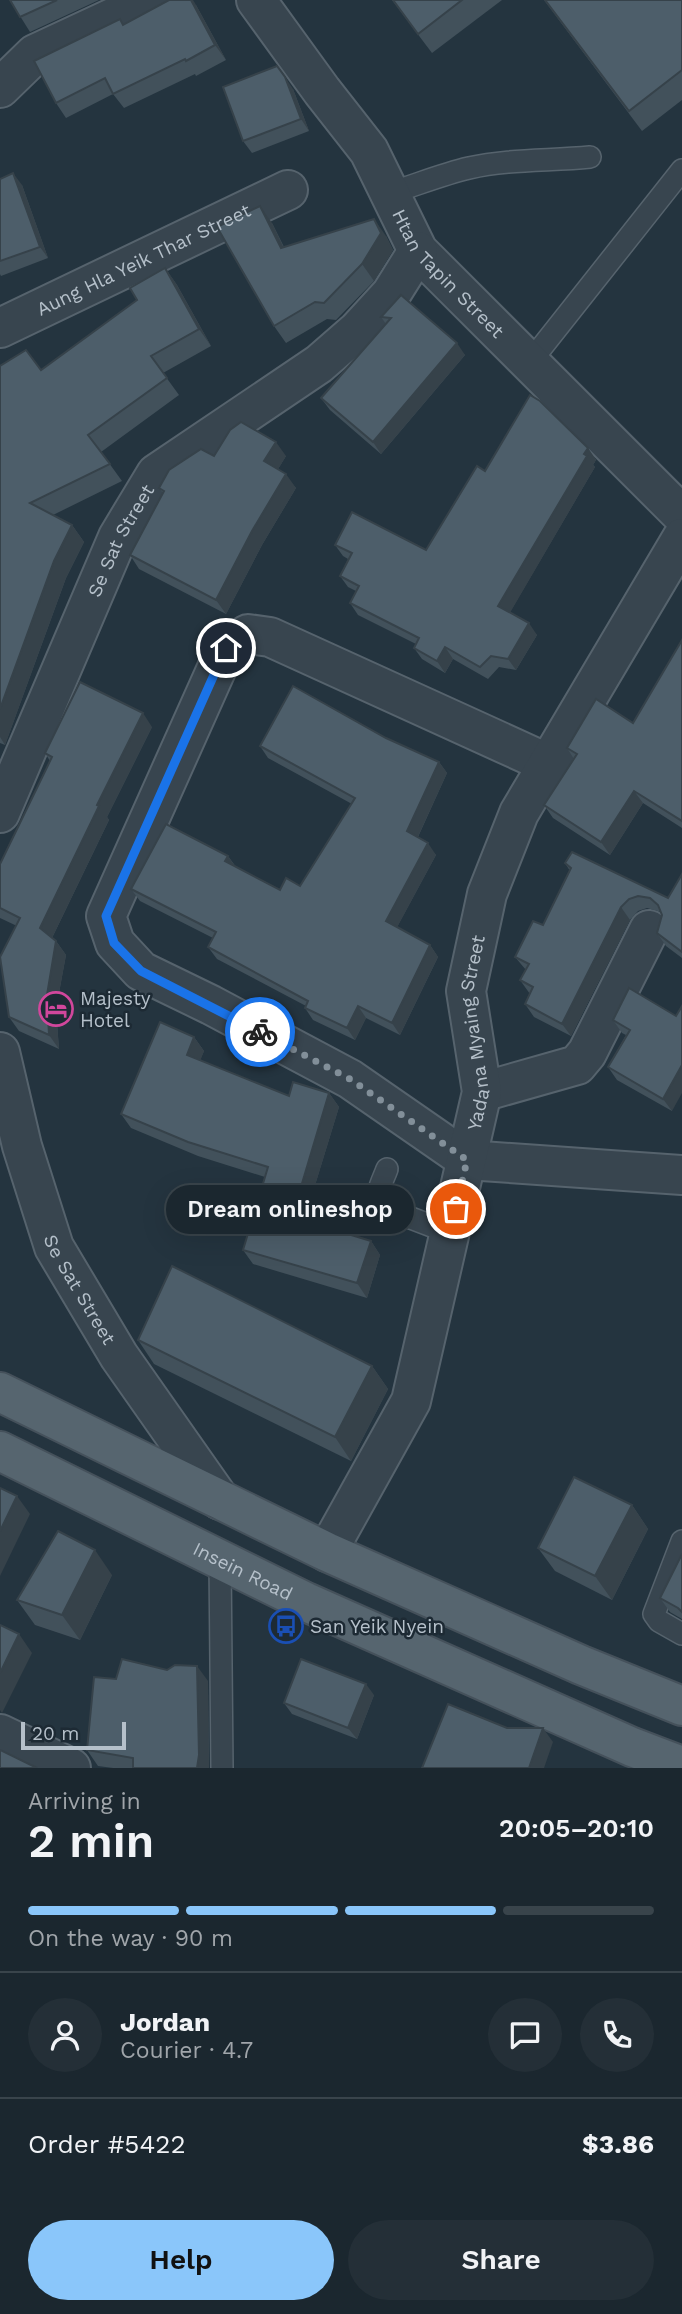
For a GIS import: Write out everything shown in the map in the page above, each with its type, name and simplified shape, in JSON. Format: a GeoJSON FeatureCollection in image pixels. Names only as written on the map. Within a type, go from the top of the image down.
{"type":"FeatureCollection","features":[{"type":"Feature","properties":{"kind":"main road"},"geometry":{"type":"LineString","coordinates":[[0,1392],[327,1552],[581,1665],[679,1696]]}},
{"type":"Feature","properties":{"kind":"main road","name":"Insein Road"},"geometry":{"type":"LineString","coordinates":[[0,1451],[628,1758],[682,1766]]}},
{"type":"Feature","properties":{"kind":"street"},"geometry":{"type":"LineString","coordinates":[[0,88],[34,54],[151,0]]}},
{"type":"Feature","properties":{"kind":"street","name":"Htan Tapin Street"},"geometry":{"type":"LineString","coordinates":[[256,0],[369,151],[418,251],[682,515]]}},
{"type":"Feature","properties":{"kind":"street","name":"Aung Hla Yeik Thar Street"},"geometry":{"type":"LineString","coordinates":[[0,328],[288,190]]}},
{"type":"Feature","properties":{"kind":"street","name":"Se Sat Street"},"geometry":{"type":"LineString","coordinates":[[0,813],[118,537],[156,474],[319,365],[358,330],[391,294],[418,251]]}},
{"type":"Feature","properties":{"kind":"street","name":"Yadana Myaing Street"},"geometry":{"type":"LineString","coordinates":[[327,1552],[411,1401],[482,1092],[466,991],[487,894],[519,813],[682,538]]}},
{"type":"Feature","properties":{"kind":"street"},"geometry":{"type":"LineString","coordinates":[[549,764],[270,637],[248,634],[226,648],[106,916],[114,943],[141,971],[350,1079],[467,1160],[682,1175]]}},
{"type":"Feature","properties":{"kind":"street"},"geometry":{"type":"LineString","coordinates":[[482,1092],[577,1065],[587,1053],[649,930]]}},
{"type":"Feature","properties":{"kind":"street","name":"Se Sat Street"},"geometry":{"type":"LineString","coordinates":[[0,1052],[23,1146],[54,1247],[119,1356],[220,1500]]}},
{"type":"Feature","properties":{"kind":"street"},"geometry":{"type":"LineString","coordinates":[[0,1734],[72,1768]]}},
{"type":"Feature","properties":{"kind":"lane"},"geometry":{"type":"LineString","coordinates":[[390,193],[467,168],[515,161],[590,157]]}},
{"type":"Feature","properties":{"kind":"lane"},"geometry":{"type":"LineString","coordinates":[[530,362],[682,170]]}},
{"type":"Feature","properties":{"kind":"lane"},"geometry":{"type":"LineString","coordinates":[[387,1169],[378,1192],[382,1207],[450,1233]]}},
{"type":"Feature","properties":{"kind":"lane"},"geometry":{"type":"LineString","coordinates":[[682,1541],[654,1614],[659,1621],[682,1634]]}},
{"type":"Feature","properties":{"kind":"lane"},"geometry":{"type":"LineString","coordinates":[[220,1559],[222,1768]]}},
{"type":"Feature","properties":{"kind":"building"},"geometry":{"type":"Polygon","coordinates":[[[10,0],[57,0],[20,17],[10,0]]]}},
{"type":"Feature","properties":{"kind":"building"},"geometry":{"type":"Polygon","coordinates":[[[169,0],[191,0],[215,45],[113,94],[105,78],[56,103],[34,61],[120,19],[123,25],[169,0]]]}},
{"type":"Feature","properties":{"kind":"building"},"geometry":{"type":"Polygon","coordinates":[[[393,0],[462,0],[418,34],[393,0]]]}},
{"type":"Feature","properties":{"kind":"building"},"geometry":{"type":"Polygon","coordinates":[[[545,0],[682,0],[682,70],[629,111],[545,0]]]}},
{"type":"Feature","properties":{"kind":"building"},"geometry":{"type":"Polygon","coordinates":[[[277,66],[285,77],[301,119],[243,141],[223,87],[277,66]]]}},
{"type":"Feature","properties":{"kind":"building"},"geometry":{"type":"Polygon","coordinates":[[[13,173],[40,247],[0,261],[0,179],[13,173]]]}},
{"type":"Feature","properties":{"kind":"building"},"geometry":{"type":"Polygon","coordinates":[[[260,206],[281,248],[374,219],[381,233],[362,264],[324,303],[315,302],[274,326],[217,227],[260,206]]]}},
{"type":"Feature","properties":{"kind":"building"},"geometry":{"type":"Polygon","coordinates":[[[165,268],[199,329],[151,356],[167,378],[88,435],[110,464],[30,503],[72,525],[54,561],[0,709],[0,366],[26,350],[41,370],[137,300],[130,288],[165,268]]]}},
{"type":"Feature","properties":{"kind":"building"},"geometry":{"type":"Polygon","coordinates":[[[401,295],[457,343],[373,442],[321,398],[391,318],[381,317],[401,295]]]}},
{"type":"Feature","properties":{"kind":"building"},"geometry":{"type":"Polygon","coordinates":[[[530,395],[540,401],[588,448],[584,454],[587,456],[498,606],[529,623],[508,659],[491,656],[480,667],[445,647],[437,661],[414,648],[419,638],[350,603],[359,586],[340,576],[352,553],[335,545],[352,512],[426,550],[477,466],[485,471],[530,395]]]}},
{"type":"Feature","properties":{"kind":"building"},"geometry":{"type":"Polygon","coordinates":[[[241,422],[276,442],[264,461],[286,474],[216,600],[130,555],[164,491],[159,488],[169,470],[201,449],[214,456],[230,430],[241,422]]]}},
{"type":"Feature","properties":{"kind":"building"},"geometry":{"type":"Polygon","coordinates":[[[682,640],[682,821],[634,791],[601,842],[544,805],[577,754],[567,748],[596,699],[633,723],[682,640]]]}},
{"type":"Feature","properties":{"kind":"building"},"geometry":{"type":"Polygon","coordinates":[[[80,682],[143,713],[40,928],[56,941],[47,995],[49,1035],[9,1017],[0,957],[20,918],[0,908],[0,864],[52,757],[45,753],[80,682]]]}},
{"type":"Feature","properties":{"kind":"building"},"geometry":{"type":"Polygon","coordinates":[[[293,686],[386,738],[439,762],[407,831],[428,843],[386,921],[430,945],[392,1023],[358,1006],[347,1028],[305,1008],[308,1001],[208,947],[216,932],[131,889],[166,824],[228,856],[225,861],[280,890],[286,878],[300,886],[355,798],[260,746],[293,686]]]}},
{"type":"Feature","properties":{"kind":"building"},"geometry":{"type":"Polygon","coordinates":[[[572,852],[668,898],[682,874],[682,952],[657,933],[662,915],[658,905],[650,898],[638,896],[629,899],[621,907],[562,1024],[525,1004],[533,987],[520,980],[529,964],[515,957],[533,921],[543,925],[571,868],[565,863],[572,852]]]}},
{"type":"Feature","properties":{"kind":"building"},"geometry":{"type":"Polygon","coordinates":[[[629,988],[676,1016],[682,1006],[682,1065],[663,1099],[608,1067],[630,1030],[613,1020],[629,988]]]}},
{"type":"Feature","properties":{"kind":"building"},"geometry":{"type":"Polygon","coordinates":[[[160,1022],[194,1037],[187,1055],[289,1096],[293,1082],[329,1093],[292,1217],[371,1241],[357,1283],[243,1250],[268,1167],[188,1142],[121,1114],[160,1022]]]}},
{"type":"Feature","properties":{"kind":"building"},"geometry":{"type":"Polygon","coordinates":[[[172,1266],[372,1366],[335,1437],[138,1340],[172,1266]]]}},
{"type":"Feature","properties":{"kind":"building"},"geometry":{"type":"Polygon","coordinates":[[[574,1477],[632,1505],[595,1576],[538,1548],[574,1477]]]}},
{"type":"Feature","properties":{"kind":"building"},"geometry":{"type":"Polygon","coordinates":[[[0,1488],[17,1496],[0,1531],[0,1488]]]}},
{"type":"Feature","properties":{"kind":"building"},"geometry":{"type":"Polygon","coordinates":[[[58,1531],[95,1550],[62,1615],[17,1600],[58,1531]]]}},
{"type":"Feature","properties":{"kind":"building"},"geometry":{"type":"Polygon","coordinates":[[[682,1554],[682,1612],[660,1598],[682,1554]]]}},
{"type":"Feature","properties":{"kind":"building"},"geometry":{"type":"Polygon","coordinates":[[[0,1625],[19,1634],[0,1673],[0,1625]]]}},
{"type":"Feature","properties":{"kind":"building"},"geometry":{"type":"Polygon","coordinates":[[[122,1659],[167,1670],[175,1665],[197,1666],[197,1768],[133,1768],[133,1758],[87,1750],[94,1677],[116,1679],[122,1659]]]}},
{"type":"Feature","properties":{"kind":"building"},"geometry":{"type":"Polygon","coordinates":[[[301,1659],[366,1684],[348,1728],[284,1703],[301,1659]]]}},
{"type":"Feature","properties":{"kind":"building"},"geometry":{"type":"Polygon","coordinates":[[[448,1704],[507,1728],[543,1728],[529,1768],[422,1768],[448,1704]]]}},
{"type":"Feature","properties":{"kind":"building"},"geometry":{"type":"Polygon","coordinates":[[[0,1750],[37,1768],[0,1768],[0,1750]]]}},
{"type":"Feature","properties":{"kind":"way so far"},"geometry":{"type":"LineString","coordinates":[[260,1032],[350,1079],[467,1160],[456,1209]]}},
{"type":"Feature","properties":{"kind":"place","name":"Majesty Hotel"},"geometry":{"type":"Point","coordinates":[56,1009]}},
{"type":"Feature","properties":{"kind":"place","name":"Dream onlineshop"},"geometry":{"type":"Point","coordinates":[456,1209]}},
{"type":"Feature","properties":{"kind":"place","name":"San Yeik Nyein"},"geometry":{"type":"Point","coordinates":[286,1626]}},
{"type":"Feature","properties":{"kind":"route"},"geometry":{"type":"LineString","coordinates":[[226,648],[106,916],[114,943],[141,971],[260,1032]]}}]}
